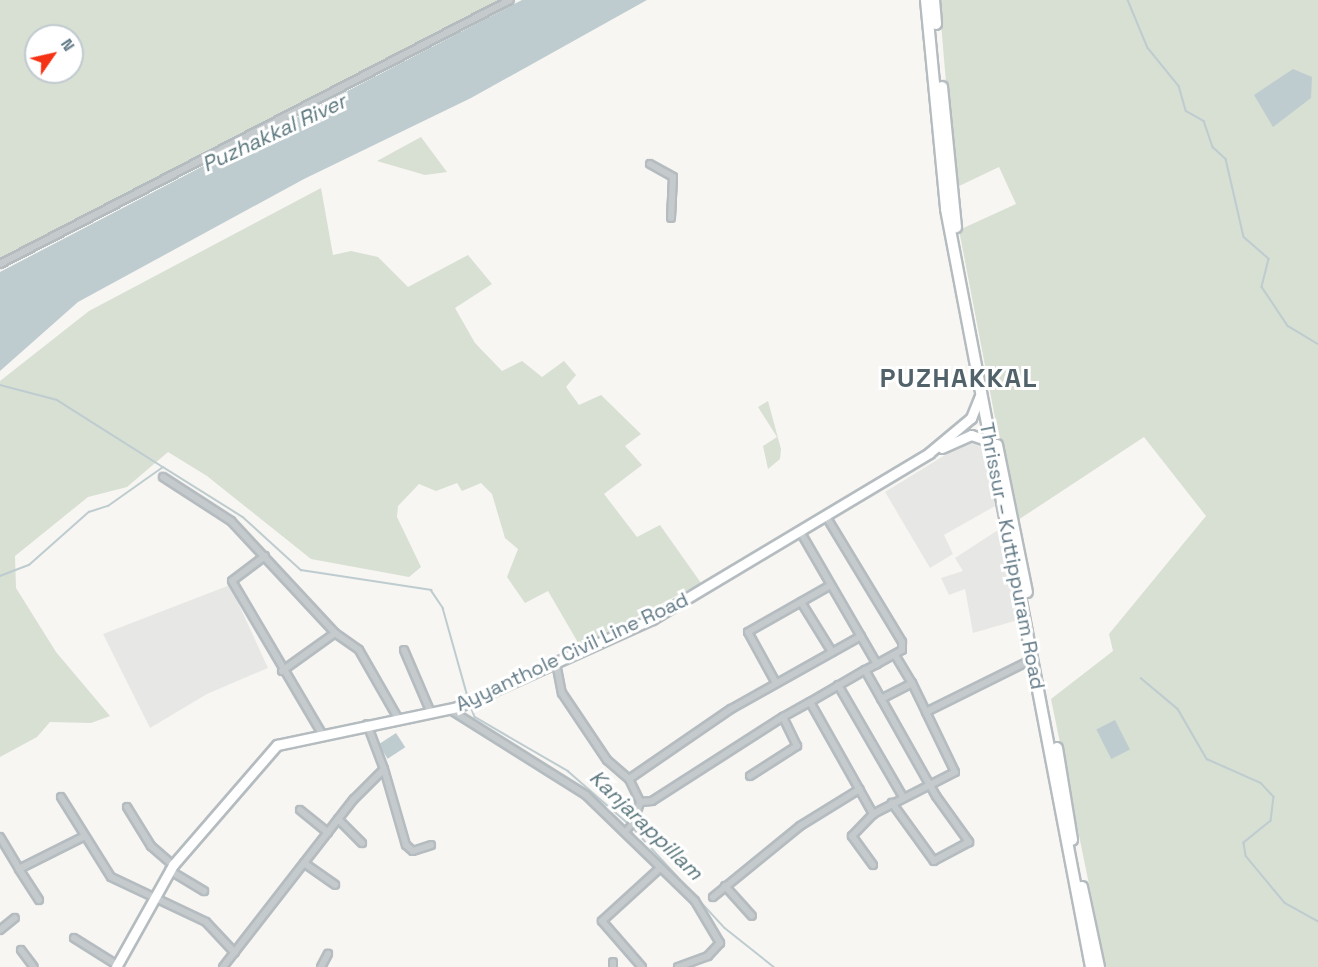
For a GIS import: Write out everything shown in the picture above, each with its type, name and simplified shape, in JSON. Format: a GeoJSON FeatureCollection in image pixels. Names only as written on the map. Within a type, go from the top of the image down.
{"type":"FeatureCollection","features":[{"type":"Feature","properties":{"kind":"main road","name":"Thrissur – Kuttippuram Road"},"geometry":{"type":"LineString","coordinates":[[926,0],[950,208],[980,396],[1033,659],[1091,967]]}},
{"type":"Feature","properties":{"kind":"main road","name":"Thrissur – Kuttippuram Road"},"geometry":{"type":"LineString","coordinates":[[934,0],[950,208],[1099,967]]}},
{"type":"Feature","properties":{"kind":"main road","name":"Ayyanthole Civil Line Road"},"geometry":{"type":"LineString","coordinates":[[929,453],[971,418],[980,396]]}},
{"type":"Feature","properties":{"kind":"main road","name":"Ayyanthole Civil Line Road"},"geometry":{"type":"LineString","coordinates":[[116,966],[171,867],[278,745],[321,732],[453,708],[486,696],[652,619],[827,518],[929,453],[966,435],[989,441]]}},
{"type":"Feature","properties":{"kind":"street"},"geometry":{"type":"LineString","coordinates":[[0,264],[510,0]]}},
{"type":"Feature","properties":{"kind":"street"},"geometry":{"type":"LineString","coordinates":[[650,164],[673,177],[671,218]]}},
{"type":"Feature","properties":{"kind":"street"},"geometry":{"type":"LineString","coordinates":[[163,477],[224,514],[335,633],[359,650],[398,718]]}},
{"type":"Feature","properties":{"kind":"street"},"geometry":{"type":"LineString","coordinates":[[640,802],[652,801],[783,717],[895,655],[902,642],[827,518]]}},
{"type":"Feature","properties":{"kind":"street"},"geometry":{"type":"LineString","coordinates":[[801,533],[877,664]]}},
{"type":"Feature","properties":{"kind":"street"},"geometry":{"type":"LineString","coordinates":[[265,556],[232,581],[282,671],[321,732]]}},
{"type":"Feature","properties":{"kind":"street"},"geometry":{"type":"LineString","coordinates":[[776,683],[748,632],[831,585]]}},
{"type":"Feature","properties":{"kind":"street"},"geometry":{"type":"LineString","coordinates":[[801,602],[832,652]]}},
{"type":"Feature","properties":{"kind":"street"},"geometry":{"type":"LineString","coordinates":[[282,671],[335,633]]}},
{"type":"Feature","properties":{"kind":"street"},"geometry":{"type":"LineString","coordinates":[[629,779],[776,683],[861,636]]}},
{"type":"Feature","properties":{"kind":"street"},"geometry":{"type":"LineString","coordinates":[[404,650],[431,712]]}},
{"type":"Feature","properties":{"kind":"street"},"geometry":{"type":"LineString","coordinates":[[873,865],[852,836],[873,814],[929,783],[951,776],[957,766],[895,655]]}},
{"type":"Feature","properties":{"kind":"street"},"geometry":{"type":"LineString","coordinates":[[926,712],[1033,659]]}},
{"type":"Feature","properties":{"kind":"street"},"geometry":{"type":"LineString","coordinates":[[556,663],[562,693],[607,760],[629,779],[640,802],[634,821],[626,830]]}},
{"type":"Feature","properties":{"kind":"street"},"geometry":{"type":"LineString","coordinates":[[865,670],[929,783],[969,840],[940,861],[932,858],[892,803]]}},
{"type":"Feature","properties":{"kind":"street"},"geometry":{"type":"LineString","coordinates":[[881,699],[912,683]]}},
{"type":"Feature","properties":{"kind":"street"},"geometry":{"type":"LineString","coordinates":[[838,686],[903,797]]}},
{"type":"Feature","properties":{"kind":"street"},"geometry":{"type":"LineString","coordinates":[[810,702],[873,814]]}},
{"type":"Feature","properties":{"kind":"street"},"geometry":{"type":"LineString","coordinates":[[453,708],[576,788],[626,830],[695,902],[720,938],[713,952],[678,967]]}},
{"type":"Feature","properties":{"kind":"street"},"geometry":{"type":"LineString","coordinates":[[750,776],[797,746],[783,717]]}},
{"type":"Feature","properties":{"kind":"street"},"geometry":{"type":"LineString","coordinates":[[367,724],[384,769],[406,845],[413,851],[431,845]]}},
{"type":"Feature","properties":{"kind":"street"},"geometry":{"type":"LineString","coordinates":[[223,967],[338,819],[384,769]]}},
{"type":"Feature","properties":{"kind":"street"},"geometry":{"type":"LineString","coordinates":[[713,897],[800,826],[860,789]]}},
{"type":"Feature","properties":{"kind":"street"},"geometry":{"type":"LineString","coordinates":[[61,797],[83,837],[111,877],[206,922],[235,953]]}},
{"type":"Feature","properties":{"kind":"street"},"geometry":{"type":"LineString","coordinates":[[127,807],[150,846],[171,867],[204,891]]}},
{"type":"Feature","properties":{"kind":"street"},"geometry":{"type":"LineString","coordinates":[[300,810],[328,832]]}},
{"type":"Feature","properties":{"kind":"street"},"geometry":{"type":"LineString","coordinates":[[338,819],[362,843]]}},
{"type":"Feature","properties":{"kind":"street"},"geometry":{"type":"LineString","coordinates":[[0,837],[39,900]]}},
{"type":"Feature","properties":{"kind":"street"},"geometry":{"type":"LineString","coordinates":[[19,869],[83,837]]}},
{"type":"Feature","properties":{"kind":"street"},"geometry":{"type":"LineString","coordinates":[[304,864],[335,885]]}},
{"type":"Feature","properties":{"kind":"street"},"geometry":{"type":"LineString","coordinates":[[642,967],[602,921],[660,868]]}},
{"type":"Feature","properties":{"kind":"street"},"geometry":{"type":"LineString","coordinates":[[725,886],[752,916]]}},
{"type":"Feature","properties":{"kind":"street"},"geometry":{"type":"LineString","coordinates":[[0,930],[15,918]]}},
{"type":"Feature","properties":{"kind":"street"},"geometry":{"type":"LineString","coordinates":[[74,938],[116,966]]}},
{"type":"Feature","properties":{"kind":"street"},"geometry":{"type":"LineString","coordinates":[[21,950],[34,967]]}},
{"type":"Feature","properties":{"kind":"street"},"geometry":{"type":"LineString","coordinates":[[321,967],[328,954]]}},
{"type":"Feature","properties":{"kind":"shaded area"},"geometry":{"type":"Polygon","coordinates":[[[0,0],[507,0],[0,261],[0,0]]]}},
{"type":"Feature","properties":{"kind":"shaded area"},"geometry":{"type":"Polygon","coordinates":[[[939,0],[1318,0],[1318,967],[1106,967],[1051,699],[1113,651],[1109,634],[1206,516],[1144,437],[1015,522],[959,230],[1016,204],[999,167],[955,188],[939,0]]]}},
{"type":"Feature","properties":{"kind":"shaded area"},"geometry":{"type":"Polygon","coordinates":[[[421,137],[447,172],[425,175],[377,161],[421,137]]]}},
{"type":"Feature","properties":{"kind":"shaded area"},"geometry":{"type":"Polygon","coordinates":[[[321,188],[333,255],[351,251],[378,257],[408,287],[468,255],[492,284],[455,308],[475,343],[502,371],[522,361],[542,377],[564,361],[576,375],[566,387],[579,405],[601,395],[641,434],[625,446],[642,465],[604,494],[637,537],[660,525],[701,583],[580,646],[548,591],[525,603],[507,577],[518,549],[505,538],[492,494],[481,483],[462,491],[457,483],[436,491],[419,484],[398,506],[397,517],[421,567],[409,577],[311,559],[207,476],[168,452],[127,487],[88,497],[15,556],[16,588],[56,652],[110,716],[91,723],[50,722],[37,737],[0,757],[0,381],[89,311],[321,188]]]}},
{"type":"Feature","properties":{"kind":"shaded area"},"geometry":{"type":"Polygon","coordinates":[[[768,401],[781,449],[780,459],[768,469],[763,446],[777,437],[758,407],[768,401]]]}},
{"type":"Feature","properties":{"kind":"shaded area"},"geometry":{"type":"Polygon","coordinates":[[[971,439],[983,448],[995,506],[944,535],[953,554],[930,568],[885,492],[971,439]]]}},
{"type":"Feature","properties":{"kind":"shaded area"},"geometry":{"type":"Polygon","coordinates":[[[1001,528],[1018,620],[973,633],[965,589],[949,595],[941,578],[963,571],[955,558],[1001,528]]]}},
{"type":"Feature","properties":{"kind":"shaded area"},"geometry":{"type":"Polygon","coordinates":[[[230,585],[268,668],[207,694],[150,728],[103,634],[230,585]]]}},
{"type":"Feature","properties":{"kind":"water","name":"Puzhakkal River"},"geometry":{"type":"Polygon","coordinates":[[[522,0],[647,0],[471,98],[304,179],[78,302],[0,371],[0,272],[522,0]]]}},
{"type":"Feature","properties":{"kind":"water"},"geometry":{"type":"Polygon","coordinates":[[[1293,69],[1312,77],[1311,98],[1273,127],[1254,95],[1293,69]]]}},
{"type":"Feature","properties":{"kind":"water"},"geometry":{"type":"Polygon","coordinates":[[[1115,720],[1130,749],[1111,759],[1096,730],[1115,720]]]}},
{"type":"Feature","properties":{"kind":"water"},"geometry":{"type":"Polygon","coordinates":[[[396,733],[405,747],[388,759],[378,744],[396,733]]]}},
{"type":"Feature","properties":{"kind":"waterway"},"geometry":{"type":"LineString","coordinates":[[1128,0],[1148,48],[1179,86],[1186,111],[1204,121],[1213,147],[1226,159],[1244,237],[1269,259],[1262,287],[1288,326],[1318,344]]}},
{"type":"Feature","properties":{"kind":"waterway"},"geometry":{"type":"LineString","coordinates":[[0,385],[57,400],[163,467]]}},
{"type":"Feature","properties":{"kind":"waterway","name":"Kanjarappillam"},"geometry":{"type":"LineString","coordinates":[[0,576],[29,565],[89,512],[108,506],[163,467],[243,517],[301,570],[431,590],[443,608],[468,697]]}},
{"type":"Feature","properties":{"kind":"waterway"},"geometry":{"type":"LineString","coordinates":[[1141,678],[1178,709],[1207,759],[1261,783],[1274,797],[1271,821],[1244,843],[1246,856],[1285,903],[1318,921]]}},
{"type":"Feature","properties":{"kind":"waterway","name":"Kanjarappillam"},"geometry":{"type":"LineString","coordinates":[[470,704],[475,717],[568,771],[629,824]]}},
{"type":"Feature","properties":{"kind":"waterway","name":"Kanjarappillam"},"geometry":{"type":"LineString","coordinates":[[632,827],[725,928],[774,967]]}},
{"type":"Feature","properties":{"kind":"district","name":"PUZHAKKAL"},"geometry":{"type":"Point","coordinates":[959,379]}}]}
